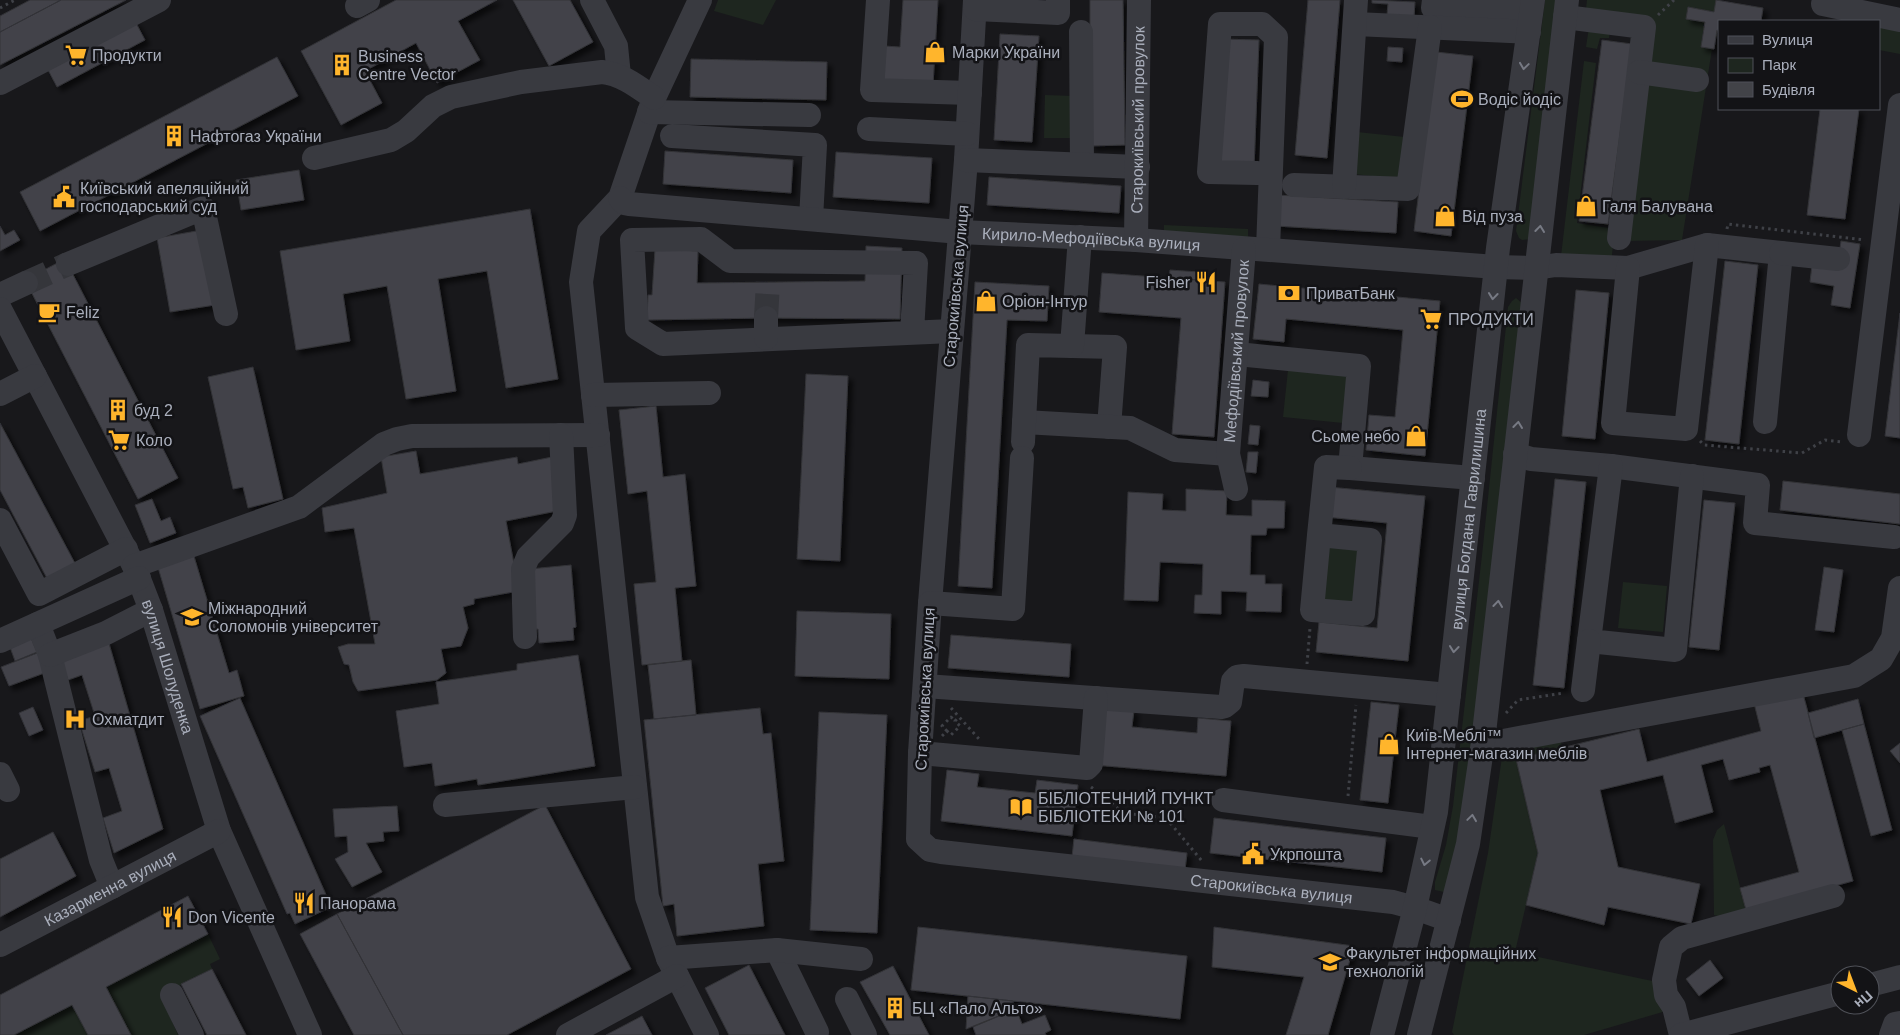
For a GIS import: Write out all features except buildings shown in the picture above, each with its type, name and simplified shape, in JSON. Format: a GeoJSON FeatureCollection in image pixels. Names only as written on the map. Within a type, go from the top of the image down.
{"type":"FeatureCollection","features":[{"type":"Feature","properties":{"kind":"street"},"geometry":{"type":"LineString","coordinates":[[0,83],[159,0]]}},
{"type":"Feature","properties":{"kind":"street"},"geometry":{"type":"LineString","coordinates":[[592,0],[616,46],[619,76]]}},
{"type":"Feature","properties":{"kind":"street"},"geometry":{"type":"LineString","coordinates":[[700,0],[652,105],[620,198],[589,231],[581,282],[647,897],[672,967],[707,1035]]}},
{"type":"Feature","properties":{"kind":"street"},"geometry":{"type":"LineString","coordinates":[[878,0],[872,90],[970,93]]}},
{"type":"Feature","properties":{"kind":"street"},"geometry":{"type":"LineString","coordinates":[[975,5],[1058,12],[1058,0]]}},
{"type":"Feature","properties":{"kind":"street","name":"Старокиївський провулок"},"geometry":{"type":"LineString","coordinates":[[1136,240],[1139,0]]}},
{"type":"Feature","properties":{"kind":"street"},"geometry":{"type":"LineString","coordinates":[[1344,187],[1356,0]]}},
{"type":"Feature","properties":{"kind":"street"},"geometry":{"type":"LineString","coordinates":[[1434,0],[1433,8],[1531,15]]}},
{"type":"Feature","properties":{"kind":"street"},"geometry":{"type":"LineString","coordinates":[[1824,0],[1823,4],[1900,20]]}},
{"type":"Feature","properties":{"kind":"street","name":"Старокиївська вулиця"},"geometry":{"type":"LineString","coordinates":[[975,5],[966,160],[930,603],[928,686],[920,753],[918,839],[922,845],[930,850],[1393,902],[1449,920]]}},
{"type":"Feature","properties":{"kind":"street"},"geometry":{"type":"LineString","coordinates":[[1419,1035],[1468,844],[1483,742],[1566,9],[1644,27],[1619,238]]}},
{"type":"Feature","properties":{"kind":"street"},"geometry":{"type":"LineString","coordinates":[[1355,24],[1430,27],[1531,15]]}},
{"type":"Feature","properties":{"kind":"street","name":"вулиця Богдана Гаврилишина"},"geometry":{"type":"LineString","coordinates":[[1382,1035],[1415,908],[1436,812],[1496,267],[1531,15]]}},
{"type":"Feature","properties":{"kind":"street"},"geometry":{"type":"LineString","coordinates":[[1257,173],[1209,172],[1220,24],[1262,24],[1276,37],[1268,249]]}},
{"type":"Feature","properties":{"kind":"street"},"geometry":{"type":"LineString","coordinates":[[1294,185],[1408,189],[1430,27]]}},
{"type":"Feature","properties":{"kind":"street"},"geometry":{"type":"LineString","coordinates":[[1081,32],[1082,164]]}},
{"type":"Feature","properties":{"kind":"street"},"geometry":{"type":"LineString","coordinates":[[314,158],[391,140],[406,131],[433,106],[451,97],[521,82],[602,72],[619,76],[652,105],[809,115]]}},
{"type":"Feature","properties":{"kind":"street"},"geometry":{"type":"LineString","coordinates":[[1639,72],[1697,80]]}},
{"type":"Feature","properties":{"kind":"street"},"geometry":{"type":"LineString","coordinates":[[1859,435],[1892,243],[1900,106]]}},
{"type":"Feature","properties":{"kind":"street"},"geometry":{"type":"LineString","coordinates":[[869,130],[967,134]]}},
{"type":"Feature","properties":{"kind":"street"},"geometry":{"type":"LineString","coordinates":[[672,136],[815,144],[811,219]]}},
{"type":"Feature","properties":{"kind":"street"},"geometry":{"type":"LineString","coordinates":[[966,160],[1138,167]]}},
{"type":"Feature","properties":{"kind":"street","name":"Кирило-Мефодіївська вулиця"},"geometry":{"type":"LineString","coordinates":[[620,198],[624,203],[629,204],[960,232],[1136,240],[1496,267],[1536,268],[1556,265],[1628,268],[1707,245]]}},
{"type":"Feature","properties":{"kind":"street"},"geometry":{"type":"LineString","coordinates":[[68,264],[203,208],[226,314]]}},
{"type":"Feature","properties":{"kind":"street"},"geometry":{"type":"LineString","coordinates":[[1072,346],[1080,237]]}},
{"type":"Feature","properties":{"kind":"street"},"geometry":{"type":"LineString","coordinates":[[912,332],[916,262],[769,272],[730,261],[701,239],[632,240],[637,328],[663,344],[766,328],[912,332],[952,331]]}},
{"type":"Feature","properties":{"kind":"street"},"geometry":{"type":"LineString","coordinates":[[1628,268],[1613,423],[1686,429],[1707,245],[1838,259]]}},
{"type":"Feature","properties":{"kind":"street","name":"Мефодіївський провулок"},"geometry":{"type":"LineString","coordinates":[[1236,489],[1228,454],[1244,249]]}},
{"type":"Feature","properties":{"kind":"street"},"geometry":{"type":"LineString","coordinates":[[1765,422],[1780,253]]}},
{"type":"Feature","properties":{"kind":"street"},"geometry":{"type":"LineString","coordinates":[[0,295],[26,283]]}},
{"type":"Feature","properties":{"kind":"street","name":"вулиця Шолуденка"},"geometry":{"type":"LineString","coordinates":[[0,309],[133,564],[151,610],[219,831],[310,1035]]}},
{"type":"Feature","properties":{"kind":"street"},"geometry":{"type":"LineString","coordinates":[[930,603],[1013,609],[1028,345],[1115,347],[1109,427]]}},
{"type":"Feature","properties":{"kind":"street"},"geometry":{"type":"LineString","coordinates":[[1237,354],[1359,366],[1350,468]]}},
{"type":"Feature","properties":{"kind":"street"},"geometry":{"type":"LineString","coordinates":[[0,376],[31,369]]}},
{"type":"Feature","properties":{"kind":"street"},"geometry":{"type":"LineString","coordinates":[[0,394],[31,369]]}},
{"type":"Feature","properties":{"kind":"street"},"geometry":{"type":"LineString","coordinates":[[593,395],[708,393]]}},
{"type":"Feature","properties":{"kind":"street"},"geometry":{"type":"LineString","coordinates":[[1023,441],[1109,427],[1130,428],[1175,450],[1228,454]]}},
{"type":"Feature","properties":{"kind":"street"},"geometry":{"type":"LineString","coordinates":[[525,637],[524,564],[528,557],[562,523],[565,515],[561,435]]}},
{"type":"Feature","properties":{"kind":"street"},"geometry":{"type":"LineString","coordinates":[[0,520],[39,594],[299,507],[384,444],[397,439],[412,436],[598,436]]}},
{"type":"Feature","properties":{"kind":"street"},"geometry":{"type":"LineString","coordinates":[[1515,454],[1531,459],[1611,466],[1758,485],[1755,523],[1894,537]]}},
{"type":"Feature","properties":{"kind":"street"},"geometry":{"type":"LineString","coordinates":[[1583,690],[1611,466]]}},
{"type":"Feature","properties":{"kind":"street"},"geometry":{"type":"LineString","coordinates":[[1319,536],[1370,540],[1363,614],[1312,610],[1319,536],[1326,467],[1473,478]]}},
{"type":"Feature","properties":{"kind":"street"},"geometry":{"type":"LineString","coordinates":[[1590,641],[1675,650],[1692,476]]}},
{"type":"Feature","properties":{"kind":"street"},"geometry":{"type":"LineString","coordinates":[[0,641],[38,624],[133,564]]}},
{"type":"Feature","properties":{"kind":"street"},"geometry":{"type":"LineString","coordinates":[[1483,742],[1498,742],[1854,676],[1881,658],[1893,638],[1900,588]]}},
{"type":"Feature","properties":{"kind":"street"},"geometry":{"type":"LineString","coordinates":[[50,655],[106,632],[151,610]]}},
{"type":"Feature","properties":{"kind":"street"},"geometry":{"type":"LineString","coordinates":[[38,624],[50,655],[101,860],[112,887]]}},
{"type":"Feature","properties":{"kind":"street"},"geometry":{"type":"LineString","coordinates":[[928,686],[1221,707],[1230,702],[1233,681],[1237,676],[1449,695]]}},
{"type":"Feature","properties":{"kind":"street"},"geometry":{"type":"LineString","coordinates":[[920,753],[1087,768],[1091,764],[1096,698]]}},
{"type":"Feature","properties":{"kind":"street"},"geometry":{"type":"LineString","coordinates":[[445,805],[635,787]]}},
{"type":"Feature","properties":{"kind":"street"},"geometry":{"type":"LineString","coordinates":[[1223,800],[1432,827]]}},
{"type":"Feature","properties":{"kind":"street","name":"Казарменна вулиця"},"geometry":{"type":"LineString","coordinates":[[0,945],[219,831]]}},
{"type":"Feature","properties":{"kind":"street"},"geometry":{"type":"LineString","coordinates":[[1830,996],[1681,1035],[1674,1008],[1666,995],[1664,980],[1671,947],[1682,938],[1833,896]]}},
{"type":"Feature","properties":{"kind":"street"},"geometry":{"type":"LineString","coordinates":[[777,950],[817,1032]]}},
{"type":"Feature","properties":{"kind":"street"},"geometry":{"type":"LineString","coordinates":[[568,1035],[672,967],[777,950],[861,959]]}},
{"type":"Feature","properties":{"kind":"street"},"geometry":{"type":"LineString","coordinates":[[1880,982],[1900,977]]}},
{"type":"Feature","properties":{"kind":"street"},"geometry":{"type":"LineString","coordinates":[[172,996],[192,1035]]}},
{"type":"Feature","properties":{"kind":"street"},"geometry":{"type":"LineString","coordinates":[[846,999],[865,1035]]}},
{"type":"Feature","properties":{"kind":"street"},"geometry":{"type":"LineString","coordinates":[[1891,1035],[1895,1024],[1900,1023]]}},
{"type":"Feature","properties":{"kind":"path"},"geometry":{"type":"LineString","coordinates":[[0,8],[15,0]]}},
{"type":"Feature","properties":{"kind":"path"},"geometry":{"type":"LineString","coordinates":[[1686,429],[1704,445],[1802,454],[1824,440],[1834,442]]}},
{"type":"Feature","properties":{"kind":"path"},"geometry":{"type":"LineString","coordinates":[[1305,682],[1312,610]]}},
{"type":"Feature","properties":{"kind":"path"},"geometry":{"type":"LineString","coordinates":[[928,686],[1000,761]]}},
{"type":"Feature","properties":{"kind":"path"},"geometry":{"type":"LineString","coordinates":[[1501,719],[1518,700],[1583,690]]}},
{"type":"Feature","properties":{"kind":"path"},"geometry":{"type":"LineString","coordinates":[[947,731],[942,726],[951,717],[955,721]]}},
{"type":"Feature","properties":{"kind":"path"},"geometry":{"type":"LineString","coordinates":[[1346,816],[1354,727]]}},
{"type":"Feature","properties":{"kind":"path"},"geometry":{"type":"LineString","coordinates":[[1066,767],[1124,813],[1166,818],[1207,868]]}},
{"type":"Feature","properties":{"kind":"green space"},"geometry":{"type":"Polygon","coordinates":[[[718,0],[776,0],[763,25],[714,11],[718,0]]]}},
{"type":"Feature","properties":{"kind":"green space"},"geometry":{"type":"Polygon","coordinates":[[[1545,0],[1560,0],[1531,239],[1522,240],[1516,231],[1545,0]]]}},
{"type":"Feature","properties":{"kind":"green space"},"geometry":{"type":"Polygon","coordinates":[[[1587,0],[1716,0],[1714,12],[1689,7],[1686,19],[1705,22],[1701,47],[1712,49],[1682,240],[1625,241],[1646,17],[1586,9],[1587,0]]]}},
{"type":"Feature","properties":{"kind":"green space"},"geometry":{"type":"Polygon","coordinates":[[[1880,22],[1900,26],[1900,54],[1880,50],[1880,22]]]}},
{"type":"Feature","properties":{"kind":"green space"},"geometry":{"type":"Polygon","coordinates":[[[1589,27],[1610,31],[1609,38],[1600,38],[1597,49],[1586,47],[1589,27]]]}},
{"type":"Feature","properties":{"kind":"green space"},"geometry":{"type":"Polygon","coordinates":[[[1584,61],[1596,63],[1577,223],[1615,229],[1611,263],[1561,256],[1584,61]]]}},
{"type":"Feature","properties":{"kind":"green space"},"geometry":{"type":"Polygon","coordinates":[[[1045,95],[1074,96],[1073,138],[1044,138],[1045,95]]]}},
{"type":"Feature","properties":{"kind":"green space"},"geometry":{"type":"Polygon","coordinates":[[[1357,132],[1405,137],[1401,179],[1353,174],[1357,132]]]}},
{"type":"Feature","properties":{"kind":"green space"},"geometry":{"type":"Polygon","coordinates":[[[1164,225],[1248,229],[1248,237],[1164,232],[1164,225]]]}},
{"type":"Feature","properties":{"kind":"green space"},"geometry":{"type":"Polygon","coordinates":[[[1516,298],[1523,304],[1470,802],[1444,892],[1435,890],[1435,882],[1446,845],[1453,806],[1508,307],[1516,298]]]}},
{"type":"Feature","properties":{"kind":"green space"},"geometry":{"type":"Polygon","coordinates":[[[1288,370],[1349,376],[1343,423],[1283,417],[1288,370]]]}},
{"type":"Feature","properties":{"kind":"green space"},"geometry":{"type":"Polygon","coordinates":[[[1325,543],[1362,546],[1357,605],[1321,602],[1325,543]]]}},
{"type":"Feature","properties":{"kind":"green space"},"geometry":{"type":"Polygon","coordinates":[[[1623,582],[1667,586],[1663,632],[1618,628],[1623,582]]]}},
{"type":"Feature","properties":{"kind":"green space"},"geometry":{"type":"Polygon","coordinates":[[[1560,740],[1563,748],[1516,760],[1538,853],[1515,952],[1657,982],[1666,1011],[1584,1035],[1454,1035],[1452,1032],[1488,853],[1503,750],[1560,740]]]}},
{"type":"Feature","properties":{"kind":"green space"},"geometry":{"type":"Polygon","coordinates":[[[1724,824],[1746,910],[1721,917],[1714,915],[1713,840],[1717,830],[1724,824]]]}},
{"type":"Feature","properties":{"kind":"green space"},"geometry":{"type":"Polygon","coordinates":[[[208,934],[220,959],[210,964],[212,969],[173,989],[172,1021],[178,1035],[14,1035],[208,934]]]}},
{"type":"Feature","properties":{"kind":"tunnel"},"geometry":{"type":"LineString","coordinates":[[26,283],[68,264]]}},
{"type":"Feature","properties":{"kind":"tunnel"},"geometry":{"type":"LineString","coordinates":[[766,318],[768,282]]}},
{"type":"Feature","properties":{"kind":"place","name":"Марки України"},"geometry":{"type":"Point","coordinates":[935,52]}},
{"type":"Feature","properties":{"kind":"place","name":"Продукти"},"geometry":{"type":"Point","coordinates":[76,55]}},
{"type":"Feature","properties":{"kind":"place","name":"Business Centre Vector"},"geometry":{"type":"Point","coordinates":[342,65]}},
{"type":"Feature","properties":{"kind":"place","name":"Водіс йодіс"},"geometry":{"type":"Point","coordinates":[1462,99]}},
{"type":"Feature","properties":{"kind":"place","name":"Нафтогаз України"},"geometry":{"type":"Point","coordinates":[174,136]}},
{"type":"Feature","properties":{"kind":"place","name":"Київський апеляційний господарський суд"},"geometry":{"type":"Point","coordinates":[64,197]}},
{"type":"Feature","properties":{"kind":"place","name":"Галя Балувана"},"geometry":{"type":"Point","coordinates":[1586,206]}},
{"type":"Feature","properties":{"kind":"place","name":"Від пуза"},"geometry":{"type":"Point","coordinates":[1445,216]}},
{"type":"Feature","properties":{"kind":"place","name":"Fisher"},"geometry":{"type":"Point","coordinates":[1206,282]}},
{"type":"Feature","properties":{"kind":"place","name":"ПриватБанк"},"geometry":{"type":"Point","coordinates":[1289,293]}},
{"type":"Feature","properties":{"kind":"place","name":"Оріон-Інтур"},"geometry":{"type":"Point","coordinates":[986,301]}},
{"type":"Feature","properties":{"kind":"place","name":"Feliz"},"geometry":{"type":"Point","coordinates":[49,312]}},
{"type":"Feature","properties":{"kind":"place","name":"ПРОДУКТИ"},"geometry":{"type":"Point","coordinates":[1431,319]}},
{"type":"Feature","properties":{"kind":"place","name":"буд 2"},"geometry":{"type":"Point","coordinates":[118,410]}},
{"type":"Feature","properties":{"kind":"place","name":"Сьоме небо"},"geometry":{"type":"Point","coordinates":[1416,436]}},
{"type":"Feature","properties":{"kind":"place","name":"Коло"},"geometry":{"type":"Point","coordinates":[119,440]}},
{"type":"Feature","properties":{"kind":"place","name":"Міжнародний Соломонів університет"},"geometry":{"type":"Point","coordinates":[192,617]}},
{"type":"Feature","properties":{"kind":"place","name":"Охматдит"},"geometry":{"type":"Point","coordinates":[75,719]}},
{"type":"Feature","properties":{"kind":"place","name":"Київ-Меблі™ Інтернет-магазин меблів"},"geometry":{"type":"Point","coordinates":[1389,744]}},
{"type":"Feature","properties":{"kind":"place","name":"БІБЛІОТЕЧНИЙ ПУНКТ БІБЛІОТЕКИ № 101"},"geometry":{"type":"Point","coordinates":[1021,807]}},
{"type":"Feature","properties":{"kind":"place","name":"Укрпошта"},"geometry":{"type":"Point","coordinates":[1253,854]}},
{"type":"Feature","properties":{"kind":"place","name":"Панорама"},"geometry":{"type":"Point","coordinates":[304,903]}},
{"type":"Feature","properties":{"kind":"place","name":"Don Vicente"},"geometry":{"type":"Point","coordinates":[172,917]}},
{"type":"Feature","properties":{"kind":"place","name":"Факультет інформаційних технологій"},"geometry":{"type":"Point","coordinates":[1330,962]}},
{"type":"Feature","properties":{"kind":"place","name":"БЦ «Пало Альто»"},"geometry":{"type":"Point","coordinates":[895,1008]}}]}
